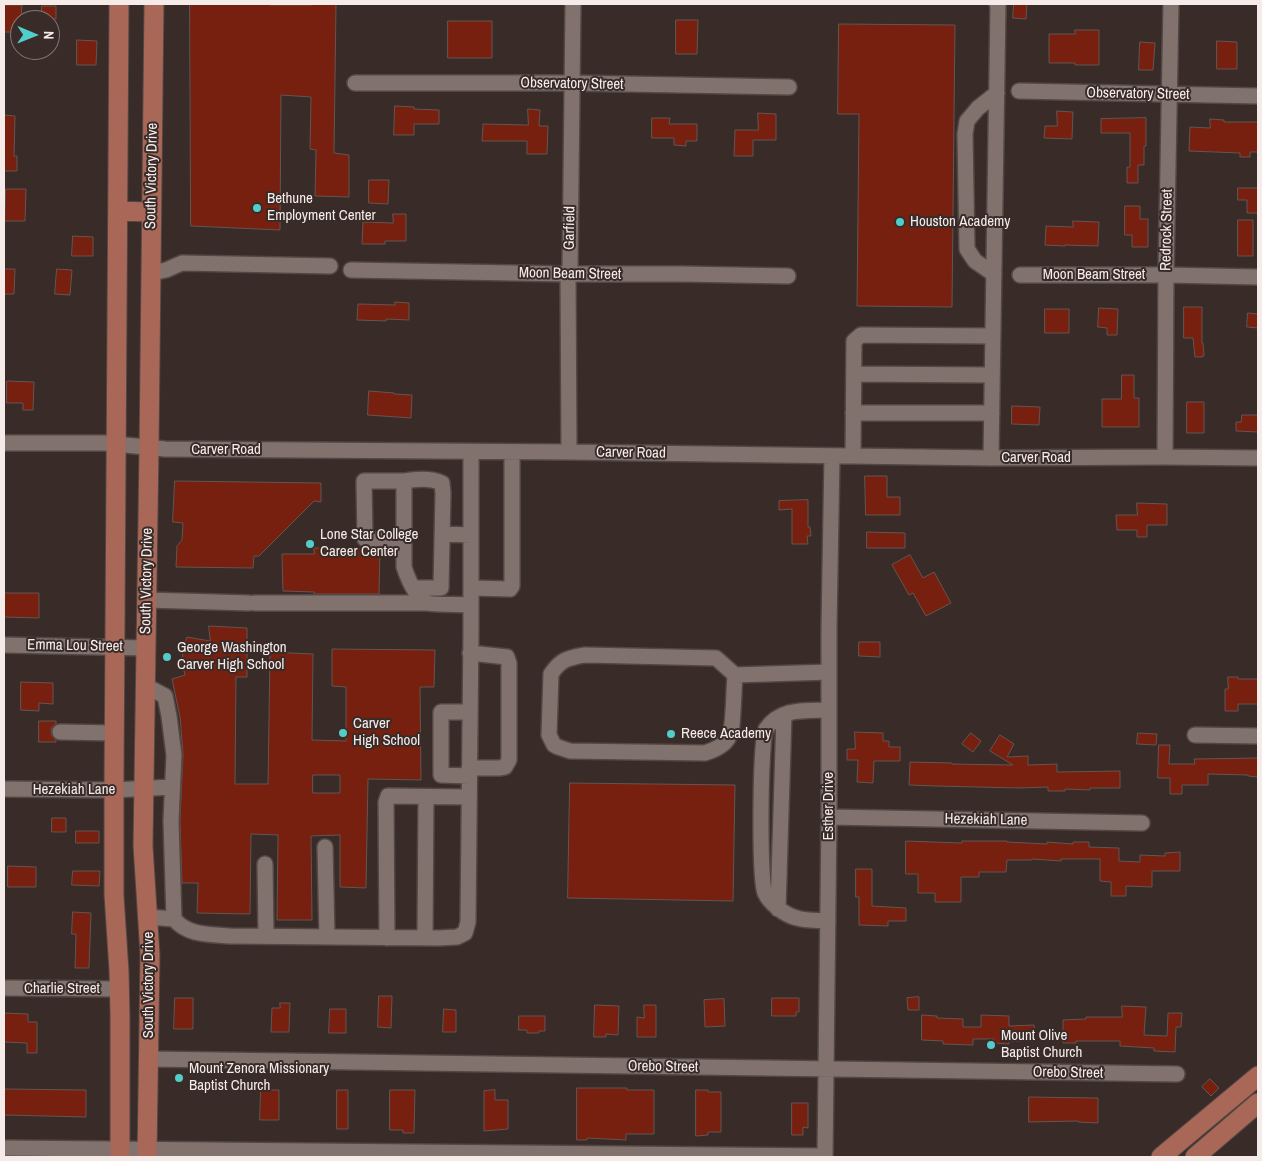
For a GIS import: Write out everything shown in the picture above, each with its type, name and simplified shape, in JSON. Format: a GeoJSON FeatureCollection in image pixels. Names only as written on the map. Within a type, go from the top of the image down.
{"type":"FeatureCollection","features":[{"type":"Feature","properties":{"kind":"main road","name":"South Victory Drive"},"geometry":{"type":"LineString","coordinates":[[119,4],[114,895],[120,989],[120,1153]]}},
{"type":"Feature","properties":{"kind":"main road","name":"South Victory Drive"},"geometry":{"type":"LineString","coordinates":[[147,1153],[150,955],[143,846],[154,4]]}},
{"type":"Feature","properties":{"kind":"main road"},"geometry":{"type":"LineString","coordinates":[[118,211],[152,212]]}},
{"type":"Feature","properties":{"kind":"main road"},"geometry":{"type":"LineString","coordinates":[[120,1016],[130,1031],[136,1053],[141,1057],[149,1059]]}},
{"type":"Feature","properties":{"kind":"main road"},"geometry":{"type":"LineString","coordinates":[[1161,1157],[1256,1083]]}},
{"type":"Feature","properties":{"kind":"main road"},"geometry":{"type":"LineString","coordinates":[[1195,1157],[1258,1103]]}},
{"type":"Feature","properties":{"kind":"street","name":"Garfield"},"geometry":{"type":"LineString","coordinates":[[568,452],[568,274],[570,269],[573,4]]}},
{"type":"Feature","properties":{"kind":"street"},"geometry":{"type":"LineString","coordinates":[[991,458],[997,4]]}},
{"type":"Feature","properties":{"kind":"street","name":"Redrock Street"},"geometry":{"type":"LineString","coordinates":[[1165,457],[1171,4]]}},
{"type":"Feature","properties":{"kind":"street","name":"Observatory Street"},"geometry":{"type":"LineString","coordinates":[[356,84],[572,83],[789,88]]}},
{"type":"Feature","properties":{"kind":"street","name":"Observatory Street"},"geometry":{"type":"LineString","coordinates":[[1018,91],[1258,96]]}},
{"type":"Feature","properties":{"kind":"street"},"geometry":{"type":"LineString","coordinates":[[994,274],[976,261],[966,249],[965,134],[967,121],[978,108],[996,93]]}},
{"type":"Feature","properties":{"kind":"street"},"geometry":{"type":"LineString","coordinates":[[151,273],[166,270],[182,263],[330,266]]}},
{"type":"Feature","properties":{"kind":"street","name":"Moon Beam Street"},"geometry":{"type":"LineString","coordinates":[[352,270],[788,276]]}},
{"type":"Feature","properties":{"kind":"street","name":"Moon Beam Street"},"geometry":{"type":"LineString","coordinates":[[1020,275],[1258,277]]}},
{"type":"Feature","properties":{"kind":"street"},"geometry":{"type":"LineString","coordinates":[[853,456],[854,341],[860,336],[993,336]]}},
{"type":"Feature","properties":{"kind":"street"},"geometry":{"type":"LineString","coordinates":[[854,374],[992,375]]}},
{"type":"Feature","properties":{"kind":"street"},"geometry":{"type":"LineString","coordinates":[[853,413],[992,413]]}},
{"type":"Feature","properties":{"kind":"street","name":"Carver Road"},"geometry":{"type":"LineString","coordinates":[[4,443],[105,443],[165,449],[991,458],[1258,458]]}},
{"type":"Feature","properties":{"kind":"street"},"geometry":{"type":"LineString","coordinates":[[146,686],[165,696],[169,716],[174,755],[171,821],[174,919],[180,926],[196,933],[230,936],[425,938],[457,937],[465,933],[468,922],[471,452]]}},
{"type":"Feature","properties":{"kind":"street"},"geometry":{"type":"LineString","coordinates":[[471,588],[510,589],[512,586],[512,452]]}},
{"type":"Feature","properties":{"kind":"street","name":"Esther Drive"},"geometry":{"type":"LineString","coordinates":[[825,1157],[832,456]]}},
{"type":"Feature","properties":{"kind":"street"},"geometry":{"type":"LineString","coordinates":[[404,540],[365,539],[364,481],[436,480],[442,483],[441,588],[414,588]]}},
{"type":"Feature","properties":{"kind":"street"},"geometry":{"type":"LineString","coordinates":[[404,481],[404,567],[408,580],[418,596],[428,603]]}},
{"type":"Feature","properties":{"kind":"street"},"geometry":{"type":"LineString","coordinates":[[442,534],[471,535]]}},
{"type":"Feature","properties":{"kind":"street"},"geometry":{"type":"LineString","coordinates":[[147,600],[471,605]]}},
{"type":"Feature","properties":{"kind":"street","name":"Emma Lou Street"},"geometry":{"type":"LineString","coordinates":[[4,646],[146,648]]}},
{"type":"Feature","properties":{"kind":"street"},"geometry":{"type":"LineString","coordinates":[[470,653],[507,657],[509,663],[509,760],[505,767],[441,775],[441,712],[470,712]]}},
{"type":"Feature","properties":{"kind":"street"},"geometry":{"type":"LineString","coordinates":[[735,675],[733,730],[727,741],[717,750],[705,753],[570,751],[554,745],[549,734],[551,674],[556,667],[569,658],[585,655],[716,658],[735,675],[829,672]]}},
{"type":"Feature","properties":{"kind":"street"},"geometry":{"type":"LineString","coordinates":[[828,921],[796,918],[775,907],[764,892],[762,769],[765,730],[778,717],[792,711],[829,710]]}},
{"type":"Feature","properties":{"kind":"street"},"geometry":{"type":"LineString","coordinates":[[778,909],[784,715]]}},
{"type":"Feature","properties":{"kind":"street"},"geometry":{"type":"LineString","coordinates":[[60,732],[114,733]]}},
{"type":"Feature","properties":{"kind":"street"},"geometry":{"type":"LineString","coordinates":[[1195,735],[1258,736]]}},
{"type":"Feature","properties":{"kind":"street","name":"Hezekiah Lane"},"geometry":{"type":"LineString","coordinates":[[4,789],[114,790],[172,787]]}},
{"type":"Feature","properties":{"kind":"street"},"geometry":{"type":"LineString","coordinates":[[387,938],[386,802],[388,796],[468,797]]}},
{"type":"Feature","properties":{"kind":"street"},"geometry":{"type":"LineString","coordinates":[[425,938],[426,797]]}},
{"type":"Feature","properties":{"kind":"street","name":"Hezekiah Lane"},"geometry":{"type":"LineString","coordinates":[[829,817],[1142,823]]}},
{"type":"Feature","properties":{"kind":"street"},"geometry":{"type":"LineString","coordinates":[[325,847],[327,937]]}},
{"type":"Feature","properties":{"kind":"street"},"geometry":{"type":"LineString","coordinates":[[265,864],[266,936]]}},
{"type":"Feature","properties":{"kind":"street"},"geometry":{"type":"LineString","coordinates":[[148,917],[174,919]]}},
{"type":"Feature","properties":{"kind":"street","name":"Charlie Street"},"geometry":{"type":"LineString","coordinates":[[4,988],[120,989]]}},
{"type":"Feature","properties":{"kind":"street","name":"Orebo Street"},"geometry":{"type":"LineString","coordinates":[[149,1059],[1178,1074]]}},
{"type":"Feature","properties":{"kind":"street"},"geometry":{"type":"LineString","coordinates":[[4,1148],[120,1153],[825,1157]]}},
{"type":"Feature","properties":{"kind":"building"},"geometry":{"type":"Polygon","coordinates":[[[190,4],[336,4],[334,153],[349,155],[349,197],[315,196],[316,150],[310,149],[311,97],[281,95],[280,230],[191,226],[190,4]]]}},
{"type":"Feature","properties":{"kind":"building"},"geometry":{"type":"Polygon","coordinates":[[[1014,4],[1027,4],[1026,19],[1013,18],[1014,4]]]}},
{"type":"Feature","properties":{"kind":"building"},"geometry":{"type":"Polygon","coordinates":[[[4,5],[22,5],[22,10],[10,10],[10,32],[4,32],[4,5]]]}},
{"type":"Feature","properties":{"kind":"building"},"geometry":{"type":"Polygon","coordinates":[[[42,6],[56,6],[56,10],[42,10],[42,6]]]}},
{"type":"Feature","properties":{"kind":"building"},"geometry":{"type":"Polygon","coordinates":[[[676,20],[698,20],[697,54],[676,54],[676,20]]]}},
{"type":"Feature","properties":{"kind":"building"},"geometry":{"type":"Polygon","coordinates":[[[448,21],[492,21],[492,58],[448,58],[448,21]]]}},
{"type":"Feature","properties":{"kind":"building"},"geometry":{"type":"Polygon","coordinates":[[[839,24],[955,25],[952,307],[857,306],[859,114],[838,114],[839,24]]]}},
{"type":"Feature","properties":{"kind":"building"},"geometry":{"type":"Polygon","coordinates":[[[1075,30],[1099,30],[1099,65],[1049,63],[1049,34],[1075,34],[1075,30]]]}},
{"type":"Feature","properties":{"kind":"building"},"geometry":{"type":"Polygon","coordinates":[[[77,40],[97,41],[96,65],[77,65],[77,40]]]}},
{"type":"Feature","properties":{"kind":"building"},"geometry":{"type":"Polygon","coordinates":[[[1217,41],[1237,42],[1237,69],[1217,69],[1217,41]]]}},
{"type":"Feature","properties":{"kind":"building"},"geometry":{"type":"Polygon","coordinates":[[[1140,42],[1155,43],[1153,70],[1139,70],[1140,42]]]}},
{"type":"Feature","properties":{"kind":"building"},"geometry":{"type":"Polygon","coordinates":[[[395,106],[439,110],[439,124],[414,124],[414,135],[394,135],[395,106]]]}},
{"type":"Feature","properties":{"kind":"building"},"geometry":{"type":"Polygon","coordinates":[[[528,109],[540,110],[539,126],[548,126],[547,154],[527,154],[527,141],[482,141],[483,124],[528,125],[528,109]]]}},
{"type":"Feature","properties":{"kind":"building"},"geometry":{"type":"Polygon","coordinates":[[[1057,111],[1073,112],[1072,139],[1044,138],[1045,126],[1057,126],[1057,111]]]}},
{"type":"Feature","properties":{"kind":"building"},"geometry":{"type":"Polygon","coordinates":[[[758,113],[776,114],[776,140],[753,140],[753,156],[734,156],[735,130],[758,130],[758,113]]]}},
{"type":"Feature","properties":{"kind":"building"},"geometry":{"type":"Polygon","coordinates":[[[4,115],[15,116],[14,156],[17,156],[17,171],[4,171],[4,115]]]}},
{"type":"Feature","properties":{"kind":"building"},"geometry":{"type":"Polygon","coordinates":[[[652,118],[670,118],[669,124],[697,124],[697,141],[686,141],[686,146],[674,145],[674,138],[652,138],[652,118]]]}},
{"type":"Feature","properties":{"kind":"building"},"geometry":{"type":"Polygon","coordinates":[[[1146,118],[1144,165],[1138,165],[1138,183],[1127,183],[1127,167],[1130,167],[1130,133],[1101,133],[1101,119],[1146,118]]]}},
{"type":"Feature","properties":{"kind":"building"},"geometry":{"type":"Polygon","coordinates":[[[1210,119],[1224,120],[1224,122],[1258,122],[1258,152],[1250,152],[1250,157],[1240,157],[1240,153],[1189,151],[1190,127],[1210,128],[1210,119]]]}},
{"type":"Feature","properties":{"kind":"building"},"geometry":{"type":"Polygon","coordinates":[[[369,180],[389,180],[388,204],[369,203],[369,180]]]}},
{"type":"Feature","properties":{"kind":"building"},"geometry":{"type":"Polygon","coordinates":[[[1238,188],[1258,188],[1258,213],[1247,213],[1247,200],[1238,200],[1238,188]]]}},
{"type":"Feature","properties":{"kind":"building"},"geometry":{"type":"Polygon","coordinates":[[[6,189],[26,189],[25,221],[5,221],[6,189]]]}},
{"type":"Feature","properties":{"kind":"building"},"geometry":{"type":"Polygon","coordinates":[[[1125,206],[1140,206],[1140,219],[1148,219],[1148,247],[1132,247],[1132,235],[1125,235],[1125,206]]]}},
{"type":"Feature","properties":{"kind":"building"},"geometry":{"type":"Polygon","coordinates":[[[393,214],[406,214],[406,241],[385,241],[385,244],[362,244],[363,222],[393,223],[393,214]]]}},
{"type":"Feature","properties":{"kind":"building"},"geometry":{"type":"Polygon","coordinates":[[[1238,220],[1253,220],[1253,256],[1238,256],[1238,220]]]}},
{"type":"Feature","properties":{"kind":"building"},"geometry":{"type":"Polygon","coordinates":[[[1073,221],[1099,222],[1098,246],[1045,245],[1046,226],[1073,227],[1073,221]]]}},
{"type":"Feature","properties":{"kind":"building"},"geometry":{"type":"Polygon","coordinates":[[[73,236],[93,237],[93,256],[72,256],[73,236]]]}},
{"type":"Feature","properties":{"kind":"building"},"geometry":{"type":"Polygon","coordinates":[[[4,269],[15,269],[14,294],[4,294],[4,269]]]}},
{"type":"Feature","properties":{"kind":"building"},"geometry":{"type":"Polygon","coordinates":[[[57,269],[72,270],[70,295],[55,294],[57,269]]]}},
{"type":"Feature","properties":{"kind":"building"},"geometry":{"type":"Polygon","coordinates":[[[395,302],[409,303],[409,320],[357,320],[358,304],[395,305],[395,302]]]}},
{"type":"Feature","properties":{"kind":"building"},"geometry":{"type":"Polygon","coordinates":[[[1184,307],[1202,307],[1204,356],[1202,357],[1195,357],[1193,338],[1184,338],[1184,307]]]}},
{"type":"Feature","properties":{"kind":"building"},"geometry":{"type":"Polygon","coordinates":[[[1099,308],[1118,309],[1117,335],[1107,335],[1107,328],[1098,327],[1099,308]]]}},
{"type":"Feature","properties":{"kind":"building"},"geometry":{"type":"Polygon","coordinates":[[[1045,309],[1069,309],[1069,333],[1045,333],[1045,309]]]}},
{"type":"Feature","properties":{"kind":"building"},"geometry":{"type":"Polygon","coordinates":[[[1248,313],[1258,314],[1258,328],[1247,327],[1248,313]]]}},
{"type":"Feature","properties":{"kind":"building"},"geometry":{"type":"Polygon","coordinates":[[[1122,375],[1134,375],[1134,398],[1139,398],[1139,427],[1102,427],[1102,399],[1121,399],[1122,375]]]}},
{"type":"Feature","properties":{"kind":"building"},"geometry":{"type":"Polygon","coordinates":[[[7,381],[34,382],[33,410],[23,410],[23,403],[7,403],[7,381]]]}},
{"type":"Feature","properties":{"kind":"building"},"geometry":{"type":"Polygon","coordinates":[[[369,391],[412,395],[411,418],[368,415],[369,391]]]}},
{"type":"Feature","properties":{"kind":"building"},"geometry":{"type":"Polygon","coordinates":[[[1187,402],[1204,402],[1204,433],[1187,433],[1187,402]]]}},
{"type":"Feature","properties":{"kind":"building"},"geometry":{"type":"Polygon","coordinates":[[[1012,406],[1040,407],[1039,425],[1012,424],[1012,406]]]}},
{"type":"Feature","properties":{"kind":"building"},"geometry":{"type":"Polygon","coordinates":[[[1242,415],[1258,415],[1258,432],[1236,431],[1236,422],[1241,422],[1242,415]]]}},
{"type":"Feature","properties":{"kind":"building"},"geometry":{"type":"Polygon","coordinates":[[[865,476],[887,476],[887,497],[900,497],[900,515],[866,515],[865,476]]]}},
{"type":"Feature","properties":{"kind":"building"},"geometry":{"type":"Polygon","coordinates":[[[175,481],[321,483],[321,502],[314,501],[259,556],[254,556],[253,568],[176,567],[177,546],[182,540],[183,523],[173,522],[175,481]]]}},
{"type":"Feature","properties":{"kind":"building"},"geometry":{"type":"Polygon","coordinates":[[[808,500],[808,527],[810,527],[811,536],[807,536],[808,544],[792,544],[792,509],[779,510],[779,501],[808,500]]]}},
{"type":"Feature","properties":{"kind":"building"},"geometry":{"type":"Polygon","coordinates":[[[1137,503],[1167,504],[1167,525],[1147,525],[1147,537],[1137,537],[1137,530],[1117,530],[1116,515],[1137,515],[1137,503]]]}},
{"type":"Feature","properties":{"kind":"building"},"geometry":{"type":"Polygon","coordinates":[[[867,532],[905,533],[905,548],[867,548],[867,532]]]}},
{"type":"Feature","properties":{"kind":"building"},"geometry":{"type":"Polygon","coordinates":[[[314,548],[380,549],[379,594],[314,594],[314,592],[283,591],[282,554],[314,554],[314,548]]]}},
{"type":"Feature","properties":{"kind":"building"},"geometry":{"type":"Polygon","coordinates":[[[910,555],[923,578],[934,572],[951,603],[926,616],[913,593],[909,595],[892,565],[910,555]]]}},
{"type":"Feature","properties":{"kind":"building"},"geometry":{"type":"Polygon","coordinates":[[[4,593],[39,593],[39,618],[4,617],[4,593]]]}},
{"type":"Feature","properties":{"kind":"building"},"geometry":{"type":"Polygon","coordinates":[[[209,626],[247,628],[247,677],[236,677],[235,784],[268,784],[270,652],[313,654],[312,740],[346,741],[346,687],[332,686],[332,649],[435,650],[434,687],[420,687],[421,780],[368,779],[366,888],[340,887],[340,835],[311,836],[312,920],[277,920],[278,835],[251,834],[250,914],[197,913],[198,883],[182,883],[180,821],[183,754],[180,717],[172,679],[185,675],[182,663],[183,649],[187,637],[210,641],[209,626]],[[313,775],[313,793],[340,793],[340,775],[313,775]]]}},
{"type":"Feature","properties":{"kind":"building"},"geometry":{"type":"Polygon","coordinates":[[[859,642],[880,642],[880,657],[859,656],[859,642]]]}},
{"type":"Feature","properties":{"kind":"building"},"geometry":{"type":"Polygon","coordinates":[[[1228,677],[1258,679],[1258,704],[1238,704],[1238,711],[1225,711],[1225,689],[1228,689],[1228,677]]]}},
{"type":"Feature","properties":{"kind":"building"},"geometry":{"type":"Polygon","coordinates":[[[21,682],[53,683],[53,704],[39,703],[39,711],[21,710],[21,682]]]}},
{"type":"Feature","properties":{"kind":"building"},"geometry":{"type":"Polygon","coordinates":[[[39,721],[56,721],[51,731],[56,742],[39,742],[39,721]]]}},
{"type":"Feature","properties":{"kind":"building"},"geometry":{"type":"Polygon","coordinates":[[[855,732],[883,733],[883,741],[889,741],[889,747],[900,747],[900,761],[874,761],[873,783],[857,782],[858,760],[847,760],[847,749],[855,749],[855,732]]]}},
{"type":"Feature","properties":{"kind":"building"},"geometry":{"type":"Polygon","coordinates":[[[971,733],[981,741],[973,752],[962,744],[971,733]]]}},
{"type":"Feature","properties":{"kind":"building"},"geometry":{"type":"Polygon","coordinates":[[[1138,733],[1157,734],[1156,745],[1137,744],[1138,733]]]}},
{"type":"Feature","properties":{"kind":"building"},"geometry":{"type":"Polygon","coordinates":[[[1000,735],[1014,744],[1007,757],[1028,756],[1028,765],[1057,764],[1057,772],[1120,771],[1120,788],[1048,791],[1048,787],[909,785],[910,762],[1013,765],[990,751],[1000,735]]]}},
{"type":"Feature","properties":{"kind":"building"},"geometry":{"type":"Polygon","coordinates":[[[1159,745],[1170,745],[1169,764],[1195,764],[1194,759],[1258,758],[1258,777],[1208,774],[1208,785],[1182,785],[1182,794],[1170,794],[1170,778],[1158,778],[1159,745]]]}},
{"type":"Feature","properties":{"kind":"building"},"geometry":{"type":"Polygon","coordinates":[[[570,783],[735,785],[733,901],[568,898],[570,783]]]}},
{"type":"Feature","properties":{"kind":"building"},"geometry":{"type":"Polygon","coordinates":[[[52,818],[66,818],[66,832],[52,832],[52,818]]]}},
{"type":"Feature","properties":{"kind":"building"},"geometry":{"type":"Polygon","coordinates":[[[76,831],[99,831],[99,843],[76,843],[76,831]]]}},
{"type":"Feature","properties":{"kind":"building"},"geometry":{"type":"Polygon","coordinates":[[[906,841],[962,843],[962,841],[1007,841],[1047,844],[1047,842],[1073,844],[1073,842],[1089,842],[1089,847],[1119,848],[1119,861],[1140,862],[1140,855],[1165,856],[1165,853],[1180,852],[1180,871],[1152,871],[1152,887],[1126,886],[1126,896],[1111,896],[1111,882],[1100,881],[1100,859],[1061,859],[1061,861],[1007,860],[1006,872],[979,872],[979,877],[961,877],[961,902],[935,902],[935,893],[918,893],[918,874],[906,874],[906,841]]]}},
{"type":"Feature","properties":{"kind":"building"},"geometry":{"type":"Polygon","coordinates":[[[8,866],[36,867],[36,887],[8,887],[8,866]]]}},
{"type":"Feature","properties":{"kind":"building"},"geometry":{"type":"Polygon","coordinates":[[[856,869],[872,869],[872,906],[906,908],[906,921],[888,921],[888,926],[859,925],[856,869]]]}},
{"type":"Feature","properties":{"kind":"building"},"geometry":{"type":"Polygon","coordinates":[[[73,871],[100,871],[99,886],[72,885],[73,871]]]}},
{"type":"Feature","properties":{"kind":"building"},"geometry":{"type":"Polygon","coordinates":[[[73,912],[91,913],[89,968],[75,968],[76,934],[72,934],[73,912]]]}},
{"type":"Feature","properties":{"kind":"building"},"geometry":{"type":"Polygon","coordinates":[[[379,996],[392,996],[391,1028],[378,1027],[379,996]]]}},
{"type":"Feature","properties":{"kind":"building"},"geometry":{"type":"Polygon","coordinates":[[[919,997],[919,1010],[908,1010],[907,998],[919,997]]]}},
{"type":"Feature","properties":{"kind":"building"},"geometry":{"type":"Polygon","coordinates":[[[175,998],[193,998],[193,1029],[174,1029],[175,998]]]}},
{"type":"Feature","properties":{"kind":"building"},"geometry":{"type":"Polygon","coordinates":[[[772,998],[799,998],[799,1012],[796,1012],[796,1016],[772,1016],[772,998]]]}},
{"type":"Feature","properties":{"kind":"building"},"geometry":{"type":"Polygon","coordinates":[[[724,999],[725,1026],[705,1027],[704,1000],[724,999]]]}},
{"type":"Feature","properties":{"kind":"building"},"geometry":{"type":"Polygon","coordinates":[[[280,1003],[290,1003],[289,1032],[271,1032],[272,1008],[280,1008],[280,1003]]]}},
{"type":"Feature","properties":{"kind":"building"},"geometry":{"type":"Polygon","coordinates":[[[595,1005],[619,1006],[618,1035],[606,1034],[606,1037],[594,1037],[595,1005]]]}},
{"type":"Feature","properties":{"kind":"building"},"geometry":{"type":"Polygon","coordinates":[[[644,1005],[656,1005],[656,1037],[637,1037],[637,1017],[644,1018],[644,1005]]]}},
{"type":"Feature","properties":{"kind":"building"},"geometry":{"type":"Polygon","coordinates":[[[1122,1006],[1146,1007],[1144,1035],[1167,1036],[1168,1013],[1182,1013],[1181,1027],[1176,1027],[1175,1052],[1154,1051],[1154,1048],[1120,1046],[1120,1041],[1076,1041],[1076,1043],[1063,1043],[1063,1020],[1086,1019],[1086,1017],[1122,1017],[1122,1006]]]}},
{"type":"Feature","properties":{"kind":"building"},"geometry":{"type":"Polygon","coordinates":[[[330,1009],[346,1009],[346,1033],[329,1033],[330,1009]]]}},
{"type":"Feature","properties":{"kind":"building"},"geometry":{"type":"Polygon","coordinates":[[[444,1009],[456,1010],[456,1032],[443,1032],[444,1009]]]}},
{"type":"Feature","properties":{"kind":"building"},"geometry":{"type":"Polygon","coordinates":[[[4,1013],[28,1014],[28,1022],[37,1022],[37,1053],[27,1053],[27,1043],[4,1042],[4,1013]]]}},
{"type":"Feature","properties":{"kind":"building"},"geometry":{"type":"Polygon","coordinates":[[[922,1015],[937,1016],[937,1018],[963,1019],[963,1027],[981,1027],[981,1015],[1009,1016],[1009,1026],[1034,1025],[1035,1041],[1009,1041],[1009,1044],[994,1043],[994,1039],[973,1039],[973,1045],[943,1044],[943,1041],[922,1040],[922,1015]]]}},
{"type":"Feature","properties":{"kind":"building"},"geometry":{"type":"Polygon","coordinates":[[[519,1016],[545,1016],[545,1031],[527,1033],[527,1030],[519,1030],[519,1016]]]}},
{"type":"Feature","properties":{"kind":"building"},"geometry":{"type":"Polygon","coordinates":[[[1210,1079],[1219,1088],[1211,1096],[1202,1087],[1210,1079]]]}},
{"type":"Feature","properties":{"kind":"building"},"geometry":{"type":"Polygon","coordinates":[[[577,1088],[654,1090],[654,1134],[626,1134],[626,1140],[587,1138],[587,1140],[577,1140],[577,1088]]]}},
{"type":"Feature","properties":{"kind":"building"},"geometry":{"type":"Polygon","coordinates":[[[4,1089],[86,1090],[86,1117],[4,1115],[4,1089]]]}},
{"type":"Feature","properties":{"kind":"building"},"geometry":{"type":"Polygon","coordinates":[[[261,1090],[279,1090],[279,1120],[260,1120],[261,1090]]]}},
{"type":"Feature","properties":{"kind":"building"},"geometry":{"type":"Polygon","coordinates":[[[337,1090],[348,1090],[348,1129],[337,1129],[337,1090]]]}},
{"type":"Feature","properties":{"kind":"building"},"geometry":{"type":"Polygon","coordinates":[[[390,1090],[415,1090],[414,1133],[403,1133],[403,1130],[390,1130],[390,1090]]]}},
{"type":"Feature","properties":{"kind":"building"},"geometry":{"type":"Polygon","coordinates":[[[495,1090],[495,1100],[508,1100],[508,1129],[484,1131],[484,1091],[495,1090]]]}},
{"type":"Feature","properties":{"kind":"building"},"geometry":{"type":"Polygon","coordinates":[[[696,1090],[721,1092],[721,1132],[708,1132],[708,1135],[696,1136],[696,1090]]]}},
{"type":"Feature","properties":{"kind":"building"},"geometry":{"type":"Polygon","coordinates":[[[1029,1097],[1098,1098],[1098,1123],[1078,1121],[1029,1122],[1029,1097]]]}},
{"type":"Feature","properties":{"kind":"building"},"geometry":{"type":"Polygon","coordinates":[[[792,1103],[808,1103],[808,1128],[803,1127],[803,1135],[792,1135],[792,1103]]]}},
{"type":"Feature","properties":{"kind":"place","name":"Bethune Employment Center"},"geometry":{"type":"Point","coordinates":[257,208]}},
{"type":"Feature","properties":{"kind":"place","name":"Houston Academy"},"geometry":{"type":"Point","coordinates":[900,222]}},
{"type":"Feature","properties":{"kind":"place","name":"Lone Star College Career Center"},"geometry":{"type":"Point","coordinates":[310,544]}},
{"type":"Feature","properties":{"kind":"place","name":"George Washington Carver High School"},"geometry":{"type":"Point","coordinates":[167,657]}},
{"type":"Feature","properties":{"kind":"place","name":"Carver High School"},"geometry":{"type":"Point","coordinates":[343,733]}},
{"type":"Feature","properties":{"kind":"place","name":"Reece Academy"},"geometry":{"type":"Point","coordinates":[671,734]}},
{"type":"Feature","properties":{"kind":"place","name":"Mount Olive Baptist Church"},"geometry":{"type":"Point","coordinates":[991,1045]}},
{"type":"Feature","properties":{"kind":"place","name":"Mount Zenora Missionary Baptist Church"},"geometry":{"type":"Point","coordinates":[179,1078]}}]}
